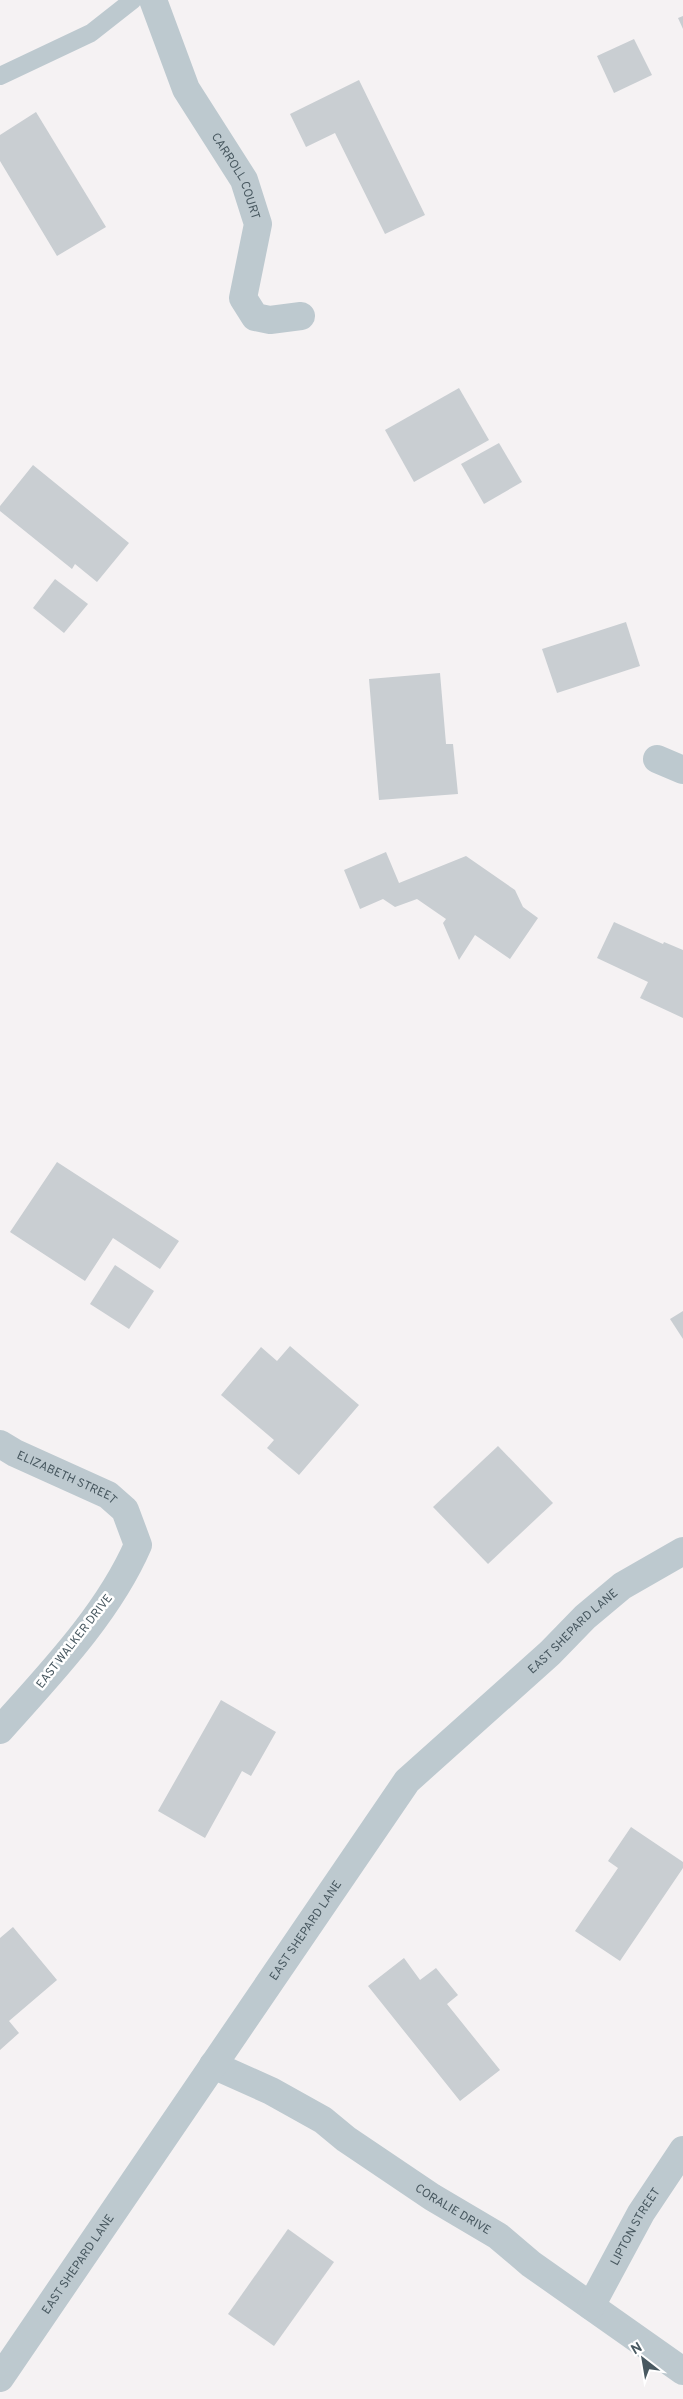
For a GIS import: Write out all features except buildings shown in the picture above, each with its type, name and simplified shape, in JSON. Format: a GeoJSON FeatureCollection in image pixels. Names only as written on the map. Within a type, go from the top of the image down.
{"type":"FeatureCollection","features":[{"type":"Feature","properties":{"kind":"street","name":"CARROLL COURT"},"geometry":{"type":"LineString","coordinates":[[153,0],[186,89],[244,180],[258,224],[244,298],[255,317],[270,320],[301,316]]}},
{"type":"Feature","properties":{"kind":"street"},"geometry":{"type":"LineString","coordinates":[[656,759],[683,770]]}},
{"type":"Feature","properties":{"kind":"street","name":"ELIZABETH STREET"},"geometry":{"type":"LineString","coordinates":[[0,1444],[15,1453],[108,1495],[125,1510],[138,1545]]}},
{"type":"Feature","properties":{"kind":"street","name":"EAST WALKER DRIVE"},"geometry":{"type":"LineString","coordinates":[[0,1730],[60,1662],[129,1565],[138,1545]]}},
{"type":"Feature","properties":{"kind":"street","name":"EAST SHEPARD LANE"},"geometry":{"type":"LineString","coordinates":[[0,2378],[407,1781],[550,1653],[585,1617],[622,1586],[683,1551]]}},
{"type":"Feature","properties":{"kind":"street","name":"CORALIE DRIVE"},"geometry":{"type":"LineString","coordinates":[[213,2065],[271,2091],[323,2120],[346,2139],[432,2197],[498,2236],[532,2264],[683,2371]]}},
{"type":"Feature","properties":{"kind":"street","name":"LIPTON STREET"},"geometry":{"type":"LineString","coordinates":[[591,2306],[640,2213],[683,2150]]}},
{"type":"Feature","properties":{"kind":"lane"},"geometry":{"type":"LineString","coordinates":[[0,76],[91,33],[134,0]]}}]}
